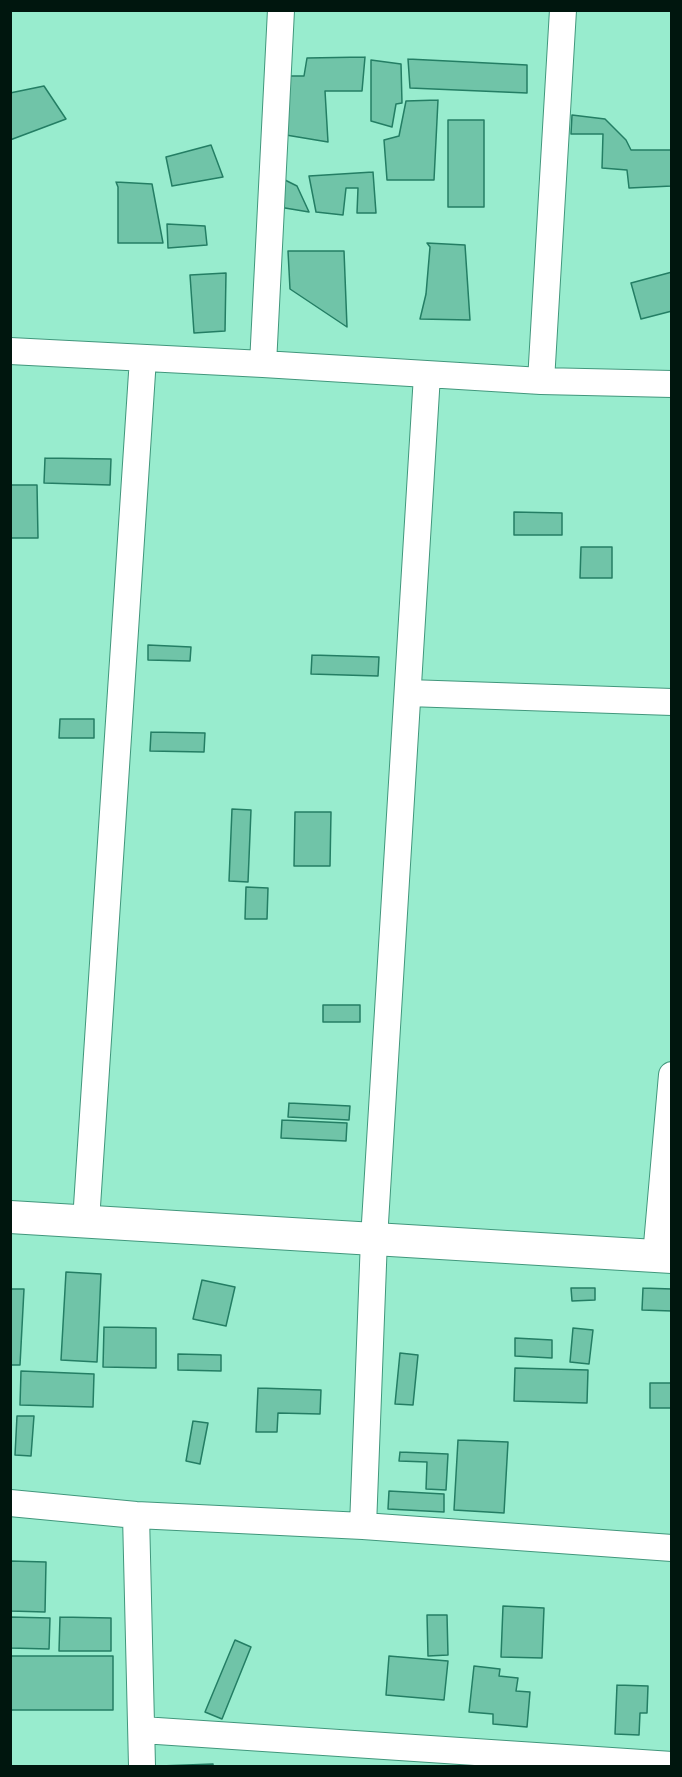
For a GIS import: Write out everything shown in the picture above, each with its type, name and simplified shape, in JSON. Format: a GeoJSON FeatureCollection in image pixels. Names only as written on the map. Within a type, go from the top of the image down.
{"type":"FeatureCollection","features":[{"type":"Feature","properties":{"kind":"street"},"geometry":{"type":"LineString","coordinates":[[264,364],[281,10]]}},
{"type":"Feature","properties":{"kind":"street"},"geometry":{"type":"LineString","coordinates":[[541,381],[563,10]]}},
{"type":"Feature","properties":{"kind":"street"},"geometry":{"type":"LineString","coordinates":[[10,351],[541,381],[672,384]]}},
{"type":"Feature","properties":{"kind":"street"},"geometry":{"type":"LineString","coordinates":[[86,1221],[143,358]]}},
{"type":"Feature","properties":{"kind":"street"},"geometry":{"type":"LineString","coordinates":[[363,1526],[374,1239],[427,375]]}},
{"type":"Feature","properties":{"kind":"street"},"geometry":{"type":"LineString","coordinates":[[408,693],[672,702]]}},
{"type":"Feature","properties":{"kind":"street"},"geometry":{"type":"LineString","coordinates":[[10,1217],[664,1257],[672,1075]]}},
{"type":"Feature","properties":{"kind":"street"},"geometry":{"type":"LineString","coordinates":[[10,1503],[136,1515],[363,1526],[672,1548]]}},
{"type":"Feature","properties":{"kind":"street"},"geometry":{"type":"LineString","coordinates":[[136,1515],[142,1767]]}},
{"type":"Feature","properties":{"kind":"street"},"geometry":{"type":"LineString","coordinates":[[142,1730],[672,1765]]}},
{"type":"Feature","properties":{"kind":"building"},"geometry":{"type":"Polygon","coordinates":[[[365,57],[362,91],[325,91],[328,142],[286,135],[287,76],[304,76],[307,58],[365,57]]]}},
{"type":"Feature","properties":{"kind":"building"},"geometry":{"type":"Polygon","coordinates":[[[408,59],[527,65],[527,93],[410,88],[408,59]]]}},
{"type":"Feature","properties":{"kind":"building"},"geometry":{"type":"Polygon","coordinates":[[[371,60],[401,64],[402,103],[396,104],[392,127],[371,121],[371,60]]]}},
{"type":"Feature","properties":{"kind":"building"},"geometry":{"type":"Polygon","coordinates":[[[44,86],[66,119],[10,140],[10,93],[44,86]]]}},
{"type":"Feature","properties":{"kind":"building"},"geometry":{"type":"Polygon","coordinates":[[[438,100],[434,180],[387,180],[384,140],[399,136],[406,101],[438,100]]]}},
{"type":"Feature","properties":{"kind":"building"},"geometry":{"type":"Polygon","coordinates":[[[572,115],[605,119],[626,140],[631,150],[672,150],[672,186],[629,188],[627,170],[602,168],[603,134],[571,134],[572,115]]]}},
{"type":"Feature","properties":{"kind":"building"},"geometry":{"type":"Polygon","coordinates":[[[448,120],[484,120],[484,207],[448,207],[448,120]]]}},
{"type":"Feature","properties":{"kind":"building"},"geometry":{"type":"Polygon","coordinates":[[[211,145],[223,177],[172,186],[166,157],[211,145]]]}},
{"type":"Feature","properties":{"kind":"building"},"geometry":{"type":"Polygon","coordinates":[[[373,172],[376,213],[357,213],[358,188],[346,188],[343,215],[316,212],[309,176],[373,172]]]}},
{"type":"Feature","properties":{"kind":"building"},"geometry":{"type":"Polygon","coordinates":[[[281,178],[297,186],[309,212],[279,207],[281,178]]]}},
{"type":"Feature","properties":{"kind":"building"},"geometry":{"type":"Polygon","coordinates":[[[116,182],[152,184],[163,243],[118,243],[118,187],[116,182]]]}},
{"type":"Feature","properties":{"kind":"building"},"geometry":{"type":"Polygon","coordinates":[[[167,224],[205,226],[207,245],[168,248],[167,224]]]}},
{"type":"Feature","properties":{"kind":"building"},"geometry":{"type":"Polygon","coordinates":[[[427,243],[465,245],[470,320],[420,319],[426,294],[430,247],[427,243]]]}},
{"type":"Feature","properties":{"kind":"building"},"geometry":{"type":"Polygon","coordinates":[[[288,251],[344,251],[347,327],[290,289],[288,251]]]}},
{"type":"Feature","properties":{"kind":"building"},"geometry":{"type":"Polygon","coordinates":[[[672,272],[672,311],[641,319],[631,283],[672,272]]]}},
{"type":"Feature","properties":{"kind":"building"},"geometry":{"type":"Polygon","coordinates":[[[226,273],[225,331],[194,333],[190,275],[226,273]]]}},
{"type":"Feature","properties":{"kind":"building"},"geometry":{"type":"Polygon","coordinates":[[[45,458],[111,459],[110,485],[44,483],[45,458]]]}},
{"type":"Feature","properties":{"kind":"building"},"geometry":{"type":"Polygon","coordinates":[[[10,485],[37,485],[38,538],[10,538],[10,485]]]}},
{"type":"Feature","properties":{"kind":"building"},"geometry":{"type":"Polygon","coordinates":[[[514,512],[562,513],[562,535],[514,535],[514,512]]]}},
{"type":"Feature","properties":{"kind":"building"},"geometry":{"type":"Polygon","coordinates":[[[581,547],[612,547],[612,578],[580,578],[581,547]]]}},
{"type":"Feature","properties":{"kind":"building"},"geometry":{"type":"Polygon","coordinates":[[[148,645],[191,647],[190,661],[148,660],[148,645]]]}},
{"type":"Feature","properties":{"kind":"building"},"geometry":{"type":"Polygon","coordinates":[[[312,655],[379,657],[378,676],[311,674],[312,655]]]}},
{"type":"Feature","properties":{"kind":"building"},"geometry":{"type":"Polygon","coordinates":[[[60,719],[94,719],[94,738],[59,738],[60,719]]]}},
{"type":"Feature","properties":{"kind":"building"},"geometry":{"type":"Polygon","coordinates":[[[151,732],[205,733],[204,752],[150,751],[151,732]]]}},
{"type":"Feature","properties":{"kind":"building"},"geometry":{"type":"Polygon","coordinates":[[[232,809],[251,810],[248,882],[229,881],[232,809]]]}},
{"type":"Feature","properties":{"kind":"building"},"geometry":{"type":"Polygon","coordinates":[[[295,812],[331,812],[330,866],[294,866],[295,812]]]}},
{"type":"Feature","properties":{"kind":"building"},"geometry":{"type":"Polygon","coordinates":[[[246,887],[268,888],[267,919],[245,919],[246,887]]]}},
{"type":"Feature","properties":{"kind":"building"},"geometry":{"type":"Polygon","coordinates":[[[323,1005],[360,1005],[360,1022],[323,1022],[323,1005]]]}},
{"type":"Feature","properties":{"kind":"building"},"geometry":{"type":"Polygon","coordinates":[[[289,1103],[350,1106],[349,1120],[288,1117],[289,1103]]]}},
{"type":"Feature","properties":{"kind":"building"},"geometry":{"type":"Polygon","coordinates":[[[282,1120],[347,1123],[346,1141],[281,1138],[282,1120]]]}},
{"type":"Feature","properties":{"kind":"building"},"geometry":{"type":"Polygon","coordinates":[[[66,1272],[101,1274],[97,1362],[61,1360],[66,1272]]]}},
{"type":"Feature","properties":{"kind":"building"},"geometry":{"type":"Polygon","coordinates":[[[202,1280],[235,1287],[226,1326],[193,1319],[202,1280]]]}},
{"type":"Feature","properties":{"kind":"building"},"geometry":{"type":"Polygon","coordinates":[[[571,1288],[595,1288],[595,1300],[572,1301],[571,1288]]]}},
{"type":"Feature","properties":{"kind":"building"},"geometry":{"type":"Polygon","coordinates":[[[643,1288],[672,1289],[672,1311],[642,1310],[643,1288]]]}},
{"type":"Feature","properties":{"kind":"building"},"geometry":{"type":"Polygon","coordinates":[[[10,1289],[24,1289],[20,1365],[10,1365],[10,1289]]]}},
{"type":"Feature","properties":{"kind":"building"},"geometry":{"type":"Polygon","coordinates":[[[104,1327],[156,1328],[156,1368],[103,1367],[104,1327]]]}},
{"type":"Feature","properties":{"kind":"building"},"geometry":{"type":"Polygon","coordinates":[[[573,1328],[593,1330],[589,1364],[570,1362],[573,1328]]]}},
{"type":"Feature","properties":{"kind":"building"},"geometry":{"type":"Polygon","coordinates":[[[515,1338],[552,1340],[552,1358],[515,1356],[515,1338]]]}},
{"type":"Feature","properties":{"kind":"building"},"geometry":{"type":"Polygon","coordinates":[[[400,1353],[418,1355],[413,1405],[395,1404],[400,1353]]]}},
{"type":"Feature","properties":{"kind":"building"},"geometry":{"type":"Polygon","coordinates":[[[178,1354],[221,1355],[221,1371],[178,1370],[178,1354]]]}},
{"type":"Feature","properties":{"kind":"building"},"geometry":{"type":"Polygon","coordinates":[[[515,1368],[588,1370],[587,1403],[514,1401],[515,1368]]]}},
{"type":"Feature","properties":{"kind":"building"},"geometry":{"type":"Polygon","coordinates":[[[21,1371],[94,1374],[93,1407],[20,1405],[21,1371]]]}},
{"type":"Feature","properties":{"kind":"building"},"geometry":{"type":"Polygon","coordinates":[[[650,1383],[672,1383],[672,1408],[650,1408],[650,1383]]]}},
{"type":"Feature","properties":{"kind":"building"},"geometry":{"type":"Polygon","coordinates":[[[258,1388],[321,1390],[320,1414],[278,1413],[277,1432],[256,1432],[258,1388]]]}},
{"type":"Feature","properties":{"kind":"building"},"geometry":{"type":"Polygon","coordinates":[[[17,1416],[34,1416],[31,1456],[15,1455],[17,1416]]]}},
{"type":"Feature","properties":{"kind":"building"},"geometry":{"type":"Polygon","coordinates":[[[193,1421],[208,1423],[200,1464],[186,1461],[193,1421]]]}},
{"type":"Feature","properties":{"kind":"building"},"geometry":{"type":"Polygon","coordinates":[[[458,1440],[508,1442],[504,1513],[454,1510],[458,1440]]]}},
{"type":"Feature","properties":{"kind":"building"},"geometry":{"type":"Polygon","coordinates":[[[400,1452],[448,1454],[446,1490],[426,1489],[427,1462],[399,1461],[400,1452]]]}},
{"type":"Feature","properties":{"kind":"building"},"geometry":{"type":"Polygon","coordinates":[[[389,1491],[444,1494],[444,1512],[388,1509],[389,1491]]]}},
{"type":"Feature","properties":{"kind":"building"},"geometry":{"type":"Polygon","coordinates":[[[10,1561],[46,1562],[45,1612],[10,1611],[10,1561]]]}},
{"type":"Feature","properties":{"kind":"building"},"geometry":{"type":"Polygon","coordinates":[[[503,1606],[544,1608],[542,1658],[501,1657],[503,1606]]]}},
{"type":"Feature","properties":{"kind":"building"},"geometry":{"type":"Polygon","coordinates":[[[427,1615],[447,1615],[448,1655],[428,1656],[427,1615]]]}},
{"type":"Feature","properties":{"kind":"building"},"geometry":{"type":"Polygon","coordinates":[[[10,1617],[50,1618],[49,1649],[10,1648],[10,1617]]]}},
{"type":"Feature","properties":{"kind":"building"},"geometry":{"type":"Polygon","coordinates":[[[60,1617],[111,1618],[111,1651],[59,1651],[60,1617]]]}},
{"type":"Feature","properties":{"kind":"building"},"geometry":{"type":"Polygon","coordinates":[[[235,1640],[251,1647],[222,1719],[205,1712],[235,1640]]]}},
{"type":"Feature","properties":{"kind":"building"},"geometry":{"type":"Polygon","coordinates":[[[10,1656],[113,1656],[113,1710],[10,1710],[10,1656]]]}},
{"type":"Feature","properties":{"kind":"building"},"geometry":{"type":"Polygon","coordinates":[[[389,1656],[448,1661],[444,1700],[386,1695],[389,1656]]]}},
{"type":"Feature","properties":{"kind":"building"},"geometry":{"type":"Polygon","coordinates":[[[474,1666],[500,1669],[499,1676],[518,1678],[516,1691],[530,1692],[527,1727],[493,1724],[493,1714],[469,1712],[474,1666]]]}},
{"type":"Feature","properties":{"kind":"building"},"geometry":{"type":"Polygon","coordinates":[[[617,1685],[648,1686],[647,1713],[640,1713],[639,1735],[615,1734],[617,1685]]]}},
{"type":"Feature","properties":{"kind":"building"},"geometry":{"type":"Polygon","coordinates":[[[213,1764],[213,1766],[160,1766],[213,1764]]]}}]}
